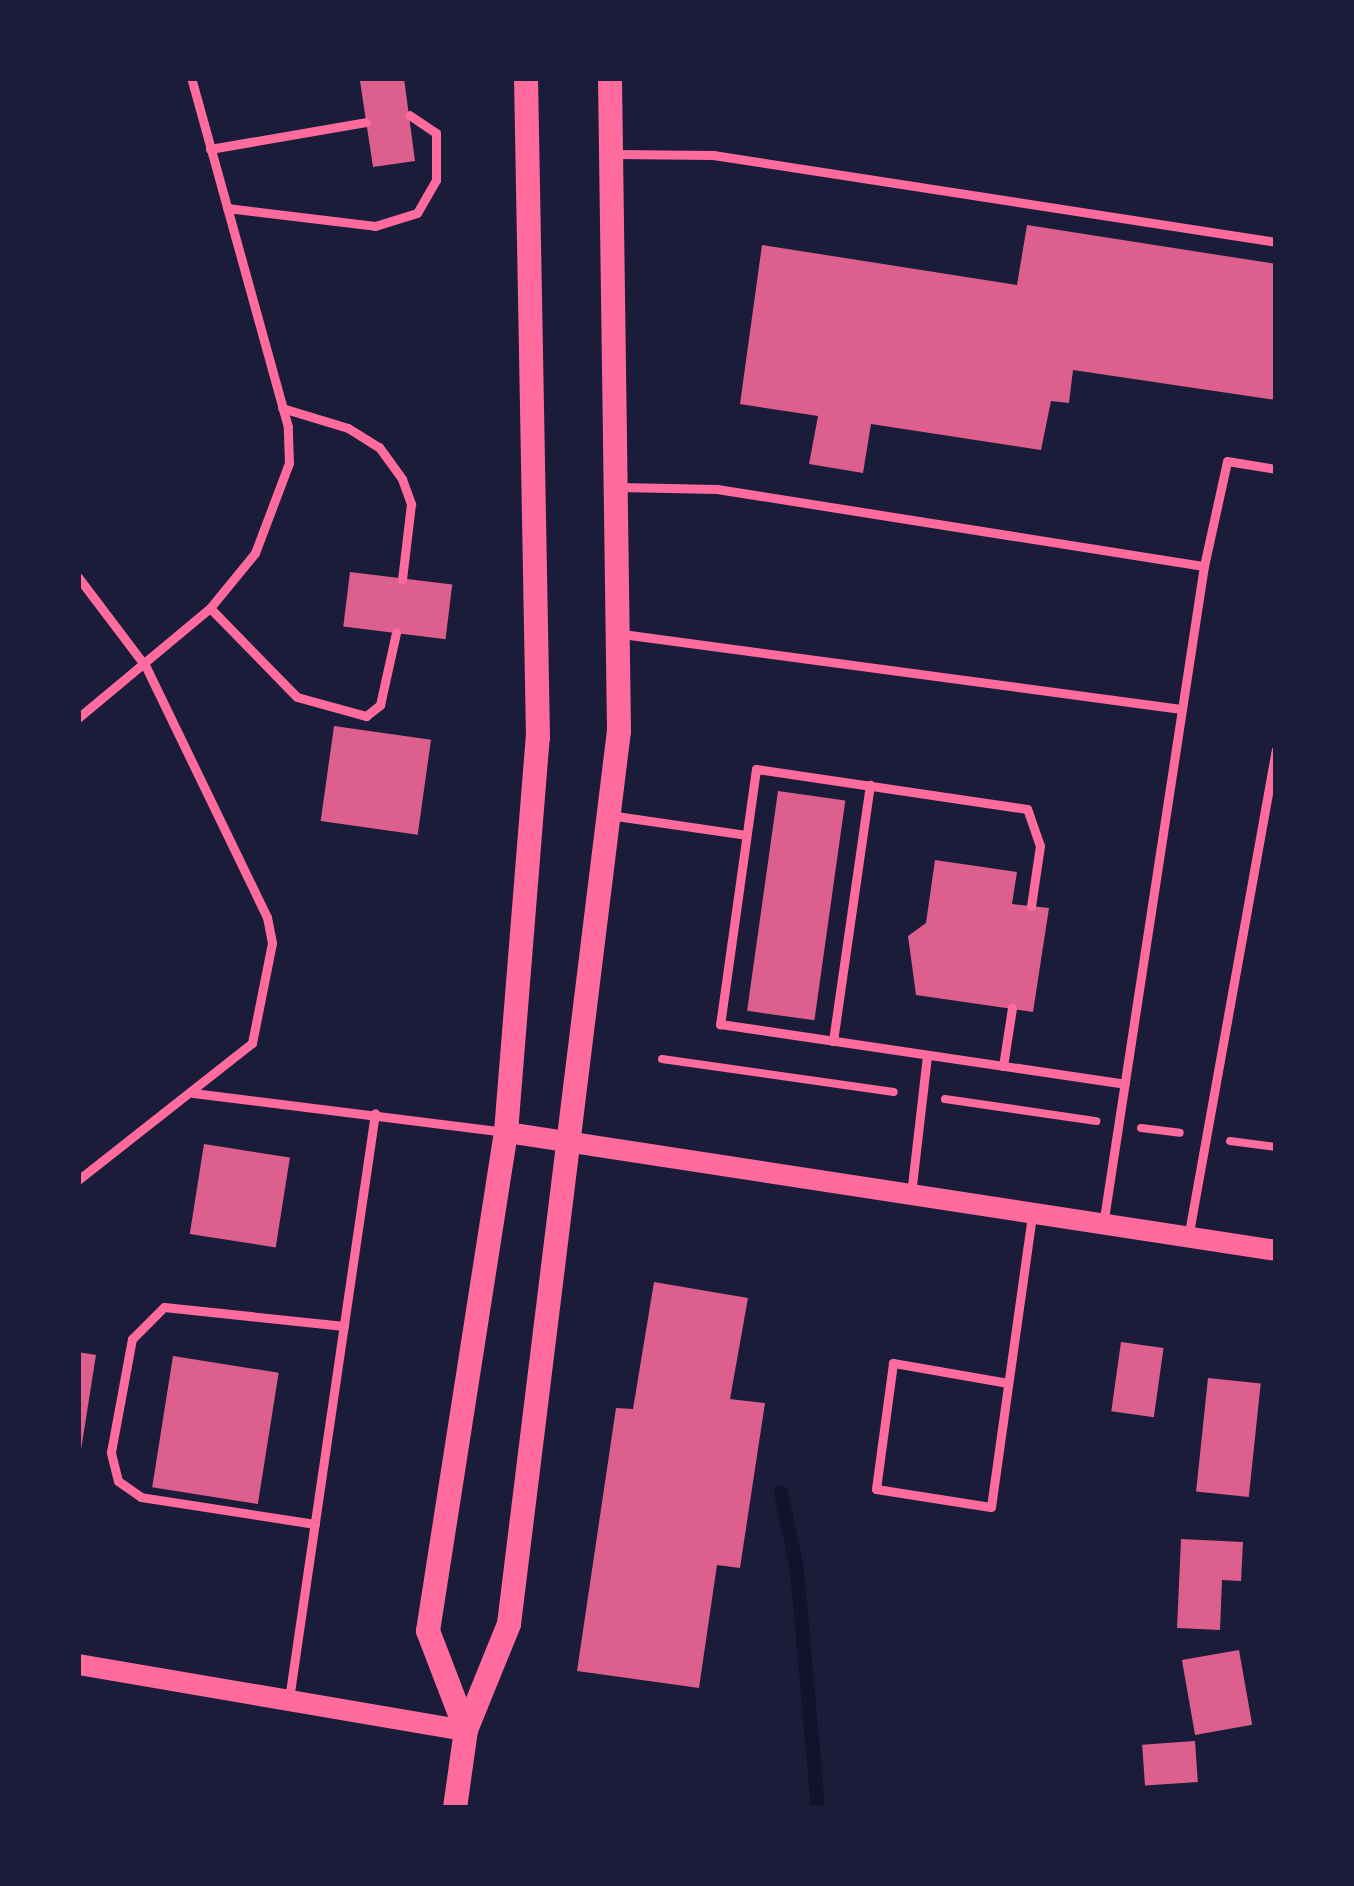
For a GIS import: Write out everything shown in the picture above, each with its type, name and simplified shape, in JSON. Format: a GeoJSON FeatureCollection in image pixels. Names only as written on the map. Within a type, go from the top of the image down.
{"type":"FeatureCollection","features":[{"type":"Feature","properties":{"kind":"main road"},"geometry":{"type":"LineString","coordinates":[[466,1730],[428,1631],[506,1132],[538,738],[526,78]]}},
{"type":"Feature","properties":{"kind":"main road"},"geometry":{"type":"LineString","coordinates":[[455,1808],[466,1730],[509,1624],[619,731],[610,78]]}},
{"type":"Feature","properties":{"kind":"street"},"geometry":{"type":"LineString","coordinates":[[506,1132],[911,1199],[1276,1250]]}},
{"type":"Feature","properties":{"kind":"street"},"geometry":{"type":"LineString","coordinates":[[78,1664],[466,1730]]}},
{"type":"Feature","properties":{"kind":"lane"},"geometry":{"type":"LineString","coordinates":[[78,718],[146,667],[210,608],[277,510],[289,463],[282,408],[191,78]]}},
{"type":"Feature","properties":{"kind":"lane"},"geometry":{"type":"LineString","coordinates":[[227,208],[375,226],[417,213],[436,180],[436,134],[409,116]]}},
{"type":"Feature","properties":{"kind":"lane"},"geometry":{"type":"LineString","coordinates":[[210,149],[366,122]]}},
{"type":"Feature","properties":{"kind":"lane"},"geometry":{"type":"LineString","coordinates":[[614,154],[713,154],[1276,242]]}},
{"type":"Feature","properties":{"kind":"lane"},"geometry":{"type":"LineString","coordinates":[[282,408],[349,428],[379,447],[402,479],[411,504],[402,578]]}},
{"type":"Feature","properties":{"kind":"lane"},"geometry":{"type":"LineString","coordinates":[[1102,1226],[1204,566],[1227,461],[1276,469]]}},
{"type":"Feature","properties":{"kind":"lane"},"geometry":{"type":"LineString","coordinates":[[613,487],[717,489],[1204,566]]}},
{"type":"Feature","properties":{"kind":"lane"},"geometry":{"type":"LineString","coordinates":[[78,577],[146,667],[272,943],[252,1043],[78,1180]]}},
{"type":"Feature","properties":{"kind":"lane"},"geometry":{"type":"LineString","coordinates":[[210,608],[297,697],[366,716],[380,705],[396,633]]}},
{"type":"Feature","properties":{"kind":"lane"},"geometry":{"type":"LineString","coordinates":[[617,634],[1181,709]]}},
{"type":"Feature","properties":{"kind":"lane"},"geometry":{"type":"LineString","coordinates":[[1188,1238],[1276,751]]}},
{"type":"Feature","properties":{"kind":"lane"},"geometry":{"type":"LineString","coordinates":[[1031,906],[1040,846],[1027,809],[756,769],[720,1024],[1125,1084]]}},
{"type":"Feature","properties":{"kind":"lane"},"geometry":{"type":"LineString","coordinates":[[833,1041],[870,785]]}},
{"type":"Feature","properties":{"kind":"lane"},"geometry":{"type":"LineString","coordinates":[[609,814],[746,835]]}},
{"type":"Feature","properties":{"kind":"lane"},"geometry":{"type":"LineString","coordinates":[[1003,1066],[1012,1008]]}},
{"type":"Feature","properties":{"kind":"lane"},"geometry":{"type":"LineString","coordinates":[[911,1199],[928,1054]]}},
{"type":"Feature","properties":{"kind":"lane"},"geometry":{"type":"LineString","coordinates":[[193,1093],[506,1132]]}},
{"type":"Feature","properties":{"kind":"lane"},"geometry":{"type":"LineString","coordinates":[[289,1700],[375,1113]]}},
{"type":"Feature","properties":{"kind":"lane"},"geometry":{"type":"LineString","coordinates":[[1008,1383],[893,1364],[876,1490],[991,1507],[1031,1216]]}},
{"type":"Feature","properties":{"kind":"lane"},"geometry":{"type":"LineString","coordinates":[[315,1524],[141,1498],[118,1481],[111,1452],[132,1339],[164,1307],[200,1306],[344,1326]]}},
{"type":"Feature","properties":{"kind":"path"},"geometry":{"type":"LineString","coordinates":[[662,1058],[1276,1147]]}},
{"type":"Feature","properties":{"kind":"building"},"geometry":{"type":"Polygon","coordinates":[[[337,78],[404,78],[415,161],[373,167],[360,81],[337,78]]]}},
{"type":"Feature","properties":{"kind":"building"},"geometry":{"type":"Polygon","coordinates":[[[1027,225],[1276,264],[1276,400],[1073,370],[1069,403],[1051,401],[1041,450],[871,424],[863,473],[809,464],[818,416],[740,404],[762,245],[1017,285],[1027,225]]]}},
{"type":"Feature","properties":{"kind":"building"},"geometry":{"type":"Polygon","coordinates":[[[350,572],[452,585],[446,639],[343,627],[350,572]]]}},
{"type":"Feature","properties":{"kind":"building"},"geometry":{"type":"Polygon","coordinates":[[[334,726],[431,740],[418,835],[321,821],[334,726]]]}},
{"type":"Feature","properties":{"kind":"building"},"geometry":{"type":"Polygon","coordinates":[[[778,791],[845,800],[814,1020],[747,1011],[778,791]]]}},
{"type":"Feature","properties":{"kind":"building"},"geometry":{"type":"Polygon","coordinates":[[[935,860],[1017,872],[1012,904],[1049,908],[1033,1012],[916,995],[908,936],[926,923],[935,860]]]}},
{"type":"Feature","properties":{"kind":"building"},"geometry":{"type":"Polygon","coordinates":[[[204,1144],[290,1158],[276,1247],[190,1234],[204,1144]]]}},
{"type":"Feature","properties":{"kind":"building"},"geometry":{"type":"Polygon","coordinates":[[[654,1282],[748,1298],[730,1399],[765,1403],[740,1568],[717,1565],[699,1688],[577,1671],[616,1408],[633,1409],[654,1282]]]}},
{"type":"Feature","properties":{"kind":"building"},"geometry":{"type":"Polygon","coordinates":[[[1121,1342],[1164,1348],[1154,1417],[1111,1411],[1121,1342]]]}},
{"type":"Feature","properties":{"kind":"building"},"geometry":{"type":"Polygon","coordinates":[[[78,1352],[96,1355],[81,1450],[78,1450],[78,1352]]]}},
{"type":"Feature","properties":{"kind":"building"},"geometry":{"type":"Polygon","coordinates":[[[173,1356],[279,1373],[258,1504],[152,1487],[173,1356]]]}},
{"type":"Feature","properties":{"kind":"building"},"geometry":{"type":"Polygon","coordinates":[[[1208,1378],[1261,1384],[1249,1497],[1196,1491],[1208,1378]]]}},
{"type":"Feature","properties":{"kind":"building"},"geometry":{"type":"Polygon","coordinates":[[[1181,1539],[1243,1542],[1241,1581],[1222,1580],[1220,1630],[1177,1628],[1181,1539]]]}},
{"type":"Feature","properties":{"kind":"building"},"geometry":{"type":"Polygon","coordinates":[[[1239,1650],[1252,1725],[1195,1735],[1182,1660],[1239,1650]]]}},
{"type":"Feature","properties":{"kind":"building"},"geometry":{"type":"Polygon","coordinates":[[[1195,1741],[1198,1782],[1145,1786],[1142,1745],[1195,1741]]]}},
{"type":"Feature","properties":{"kind":"waterway"},"geometry":{"type":"LineString","coordinates":[[781,1492],[797,1569],[818,1808]]}}]}
